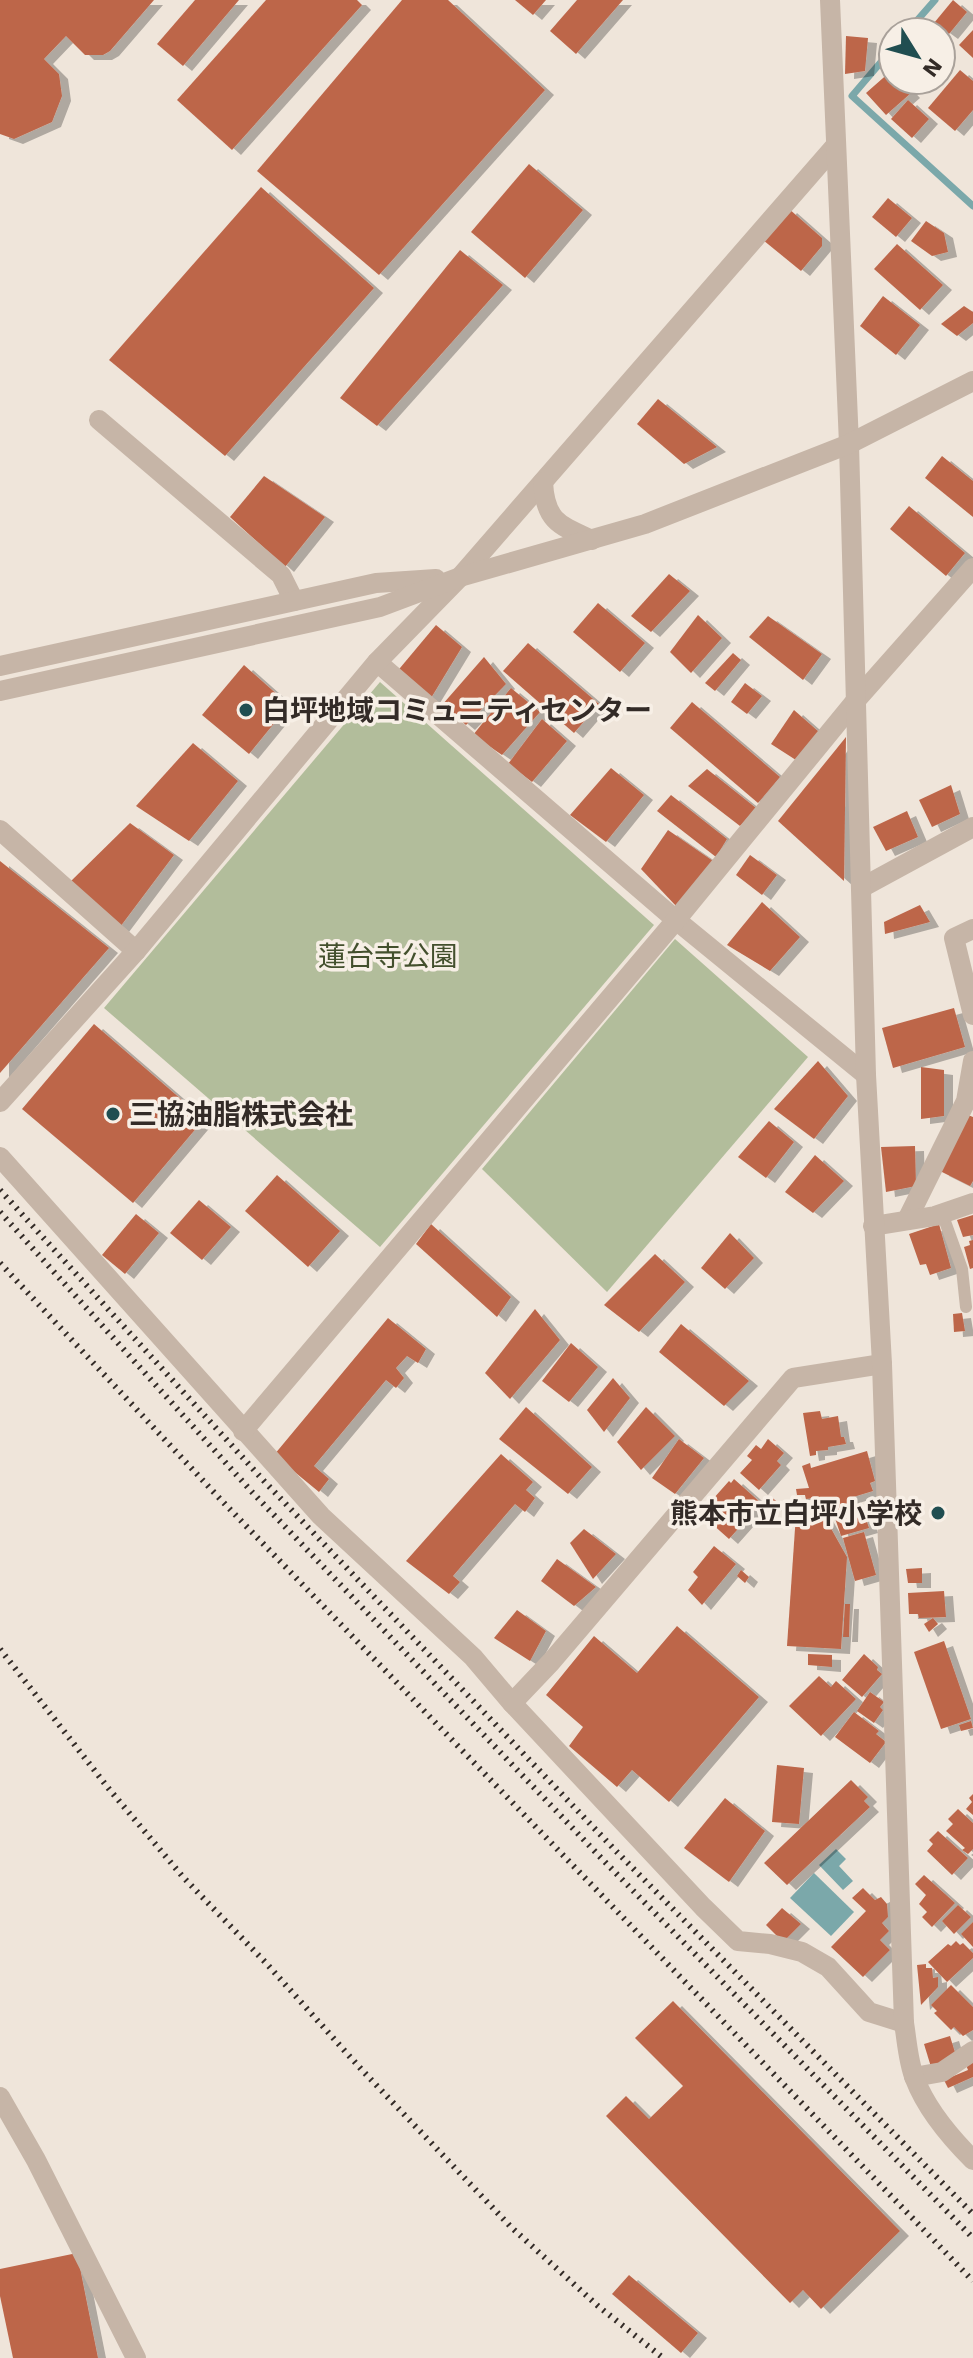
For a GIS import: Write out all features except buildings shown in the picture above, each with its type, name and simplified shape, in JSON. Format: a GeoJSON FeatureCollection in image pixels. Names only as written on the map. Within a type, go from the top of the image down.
{"type":"FeatureCollection","features":[{"type":"Feature","properties":{"kind":"street"},"geometry":{"type":"LineString","coordinates":[[830,0],[849,444],[866,1075],[882,1364],[904,2023],[914,2077],[924,2098],[960,2148],[973,2160]]}},
{"type":"Feature","properties":{"kind":"street"},"geometry":{"type":"LineString","coordinates":[[0,1102],[136,951],[377,662],[460,577],[836,145]]}},
{"type":"Feature","properties":{"kind":"street"},"geometry":{"type":"LineString","coordinates":[[0,691],[380,607],[460,577],[645,524],[849,444],[973,381]]}},
{"type":"Feature","properties":{"kind":"street"},"geometry":{"type":"LineString","coordinates":[[99,420],[281,575],[294,601]]}},
{"type":"Feature","properties":{"kind":"street"},"geometry":{"type":"LineString","coordinates":[[543,482],[544,503],[554,518],[567,529],[592,540]]}},
{"type":"Feature","properties":{"kind":"street"},"geometry":{"type":"LineString","coordinates":[[243,1431],[676,920],[857,699],[973,568]]}},
{"type":"Feature","properties":{"kind":"street"},"geometry":{"type":"LineString","coordinates":[[0,666],[376,583],[460,577]]}},
{"type":"Feature","properties":{"kind":"street"},"geometry":{"type":"LineString","coordinates":[[377,662],[676,920],[866,1075]]}},
{"type":"Feature","properties":{"kind":"street"},"geometry":{"type":"LineString","coordinates":[[861,888],[973,827]]}},
{"type":"Feature","properties":{"kind":"street"},"geometry":{"type":"LineString","coordinates":[[0,830],[136,951]]}},
{"type":"Feature","properties":{"kind":"street"},"geometry":{"type":"LineString","coordinates":[[973,929],[954,938],[973,1015]]}},
{"type":"Feature","properties":{"kind":"street"},"geometry":{"type":"LineString","coordinates":[[907,1220],[966,1101],[973,1061]]}},
{"type":"Feature","properties":{"kind":"street"},"geometry":{"type":"LineString","coordinates":[[0,1157],[321,1516],[473,1657],[512,1703],[738,1941],[770,1944],[802,1952],[828,1967],[869,2012],[904,2023]]}},
{"type":"Feature","properties":{"kind":"street"},"geometry":{"type":"LineString","coordinates":[[873,1226],[942,1213],[973,1203]]}},
{"type":"Feature","properties":{"kind":"street"},"geometry":{"type":"LineString","coordinates":[[512,1703],[551,1662],[793,1378],[882,1364]]}},
{"type":"Feature","properties":{"kind":"street"},"geometry":{"type":"LineString","coordinates":[[914,2077],[942,2072],[973,2051]]}},
{"type":"Feature","properties":{"kind":"street"},"geometry":{"type":"LineString","coordinates":[[0,2097],[36,2160],[136,2358]]}},
{"type":"Feature","properties":{"kind":"lane"},"geometry":{"type":"LineString","coordinates":[[942,1213],[962,1269],[966,1307]]}},
{"type":"Feature","properties":{"kind":"green space","name":"蓮台寺公園"},"geometry":{"type":"Polygon","coordinates":[[[380,682],[654,925],[380,1247],[104,1008],[380,682]]]}},
{"type":"Feature","properties":{"kind":"green space"},"geometry":{"type":"Polygon","coordinates":[[[675,939],[808,1057],[607,1292],[482,1169],[675,939]]]}},
{"type":"Feature","properties":{"kind":"water"},"geometry":{"type":"Polygon","coordinates":[[[836,1849],[846,1859],[839,1866],[853,1881],[843,1890],[819,1865],[836,1849]]]}},
{"type":"Feature","properties":{"kind":"water"},"geometry":{"type":"Polygon","coordinates":[[[814,1873],[854,1912],[831,1936],[790,1898],[814,1873]]]}},
{"type":"Feature","properties":{"kind":"waterway"},"geometry":{"type":"LineString","coordinates":[[921,16],[935,0]]}},
{"type":"Feature","properties":{"kind":"waterway"},"geometry":{"type":"LineString","coordinates":[[877,67],[852,96],[973,206]]}},
{"type":"Feature","properties":{"kind":"railway"},"geometry":{"type":"LineString","coordinates":[[0,1190],[264,1481],[615,1850],[973,2214]]}},
{"type":"Feature","properties":{"kind":"railway"},"geometry":{"type":"LineString","coordinates":[[0,1212],[252,1492],[605,1862],[973,2238]]}},
{"type":"Feature","properties":{"kind":"railway"},"geometry":{"type":"LineString","coordinates":[[0,1263],[223,1502],[973,2281]]}},
{"type":"Feature","properties":{"kind":"railway"},"geometry":{"type":"LineString","coordinates":[[0,1649],[109,1789],[183,1877],[361,2069],[511,2227],[598,2306],[663,2358]]}},
{"type":"Feature","properties":{"kind":"place","name":"白坪地域コミュニティセンター"},"geometry":{"type":"Point","coordinates":[246,710]}},
{"type":"Feature","properties":{"kind":"place","name":"三協油脂株式会社"},"geometry":{"type":"Point","coordinates":[113,1114]}},
{"type":"Feature","properties":{"kind":"place","name":"熊本市立白坪小学校"},"geometry":{"type":"Point","coordinates":[938,1513]}}]}
